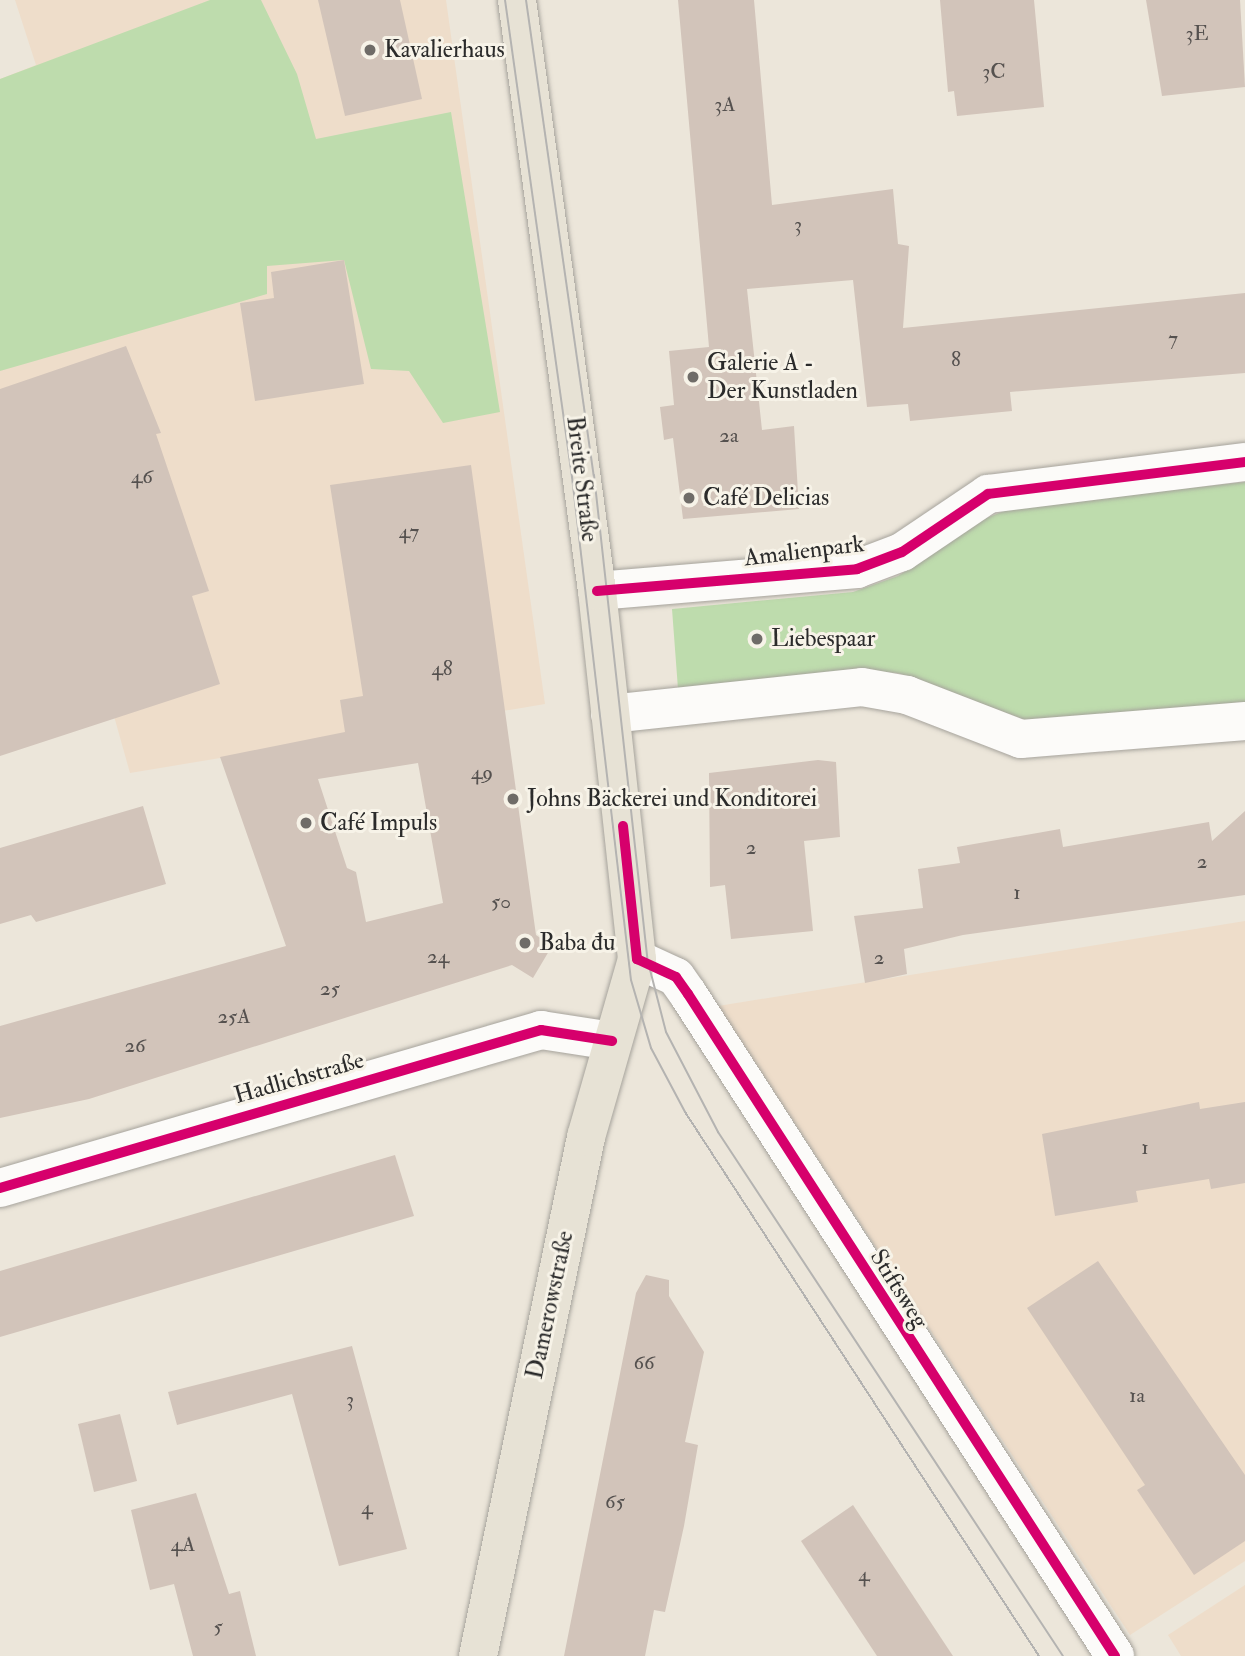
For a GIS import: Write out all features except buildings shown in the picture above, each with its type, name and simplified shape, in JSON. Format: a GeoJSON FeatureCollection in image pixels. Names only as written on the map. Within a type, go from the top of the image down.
{"type":"FeatureCollection","features":[{"type":"Feature","properties":{"kind":"main road","name":"Breite Straße"},"geometry":{"type":"LineString","coordinates":[[516,0],[597,591],[637,959]]}},
{"type":"Feature","properties":{"kind":"main road","name":"Damerowstraße"},"geometry":{"type":"LineString","coordinates":[[478,1656],[546,1320],[612,1041],[637,959]]}},
{"type":"Feature","properties":{"kind":"street","name":"Amalienpark"},"geometry":{"type":"LineString","coordinates":[[597,591],[857,569],[902,552],[988,494],[1245,462]]}},
{"type":"Feature","properties":{"kind":"street"},"geometry":{"type":"LineString","coordinates":[[610,714],[862,687],[907,695],[1021,739],[1245,721]]}},
{"type":"Feature","properties":{"kind":"street","name":"Stiftsweg"},"geometry":{"type":"LineString","coordinates":[[637,959],[676,977],[688,993],[1115,1656]]}},
{"type":"Feature","properties":{"kind":"street","name":"Hadlichstraße"},"geometry":{"type":"LineString","coordinates":[[0,1188],[541,1030],[612,1041]]}},
{"type":"Feature","properties":{"kind":"shaded area"},"geometry":{"type":"Polygon","coordinates":[[[15,0],[446,0],[545,704],[130,773],[103,677],[0,715],[0,79],[36,65],[15,0]]]}},
{"type":"Feature","properties":{"kind":"shaded area"},"geometry":{"type":"Polygon","coordinates":[[[1245,921],[1245,1561],[1130,1635],[718,1006],[1245,921]]]}},
{"type":"Feature","properties":{"kind":"shaded area"},"geometry":{"type":"Polygon","coordinates":[[[1245,1585],[1245,1656],[1181,1656],[1168,1635],[1245,1585]]]}},
{"type":"Feature","properties":{"kind":"green space"},"geometry":{"type":"Polygon","coordinates":[[[210,0],[261,0],[297,74],[316,139],[451,112],[500,412],[443,423],[409,371],[371,369],[344,260],[267,266],[267,294],[0,371],[0,79],[210,0]]]}},
{"type":"Feature","properties":{"kind":"green space"},"geometry":{"type":"Polygon","coordinates":[[[1245,482],[1245,702],[1036,724],[898,673],[855,670],[678,689],[672,609],[853,592],[898,576],[984,519],[1014,507],[1245,482]]]}},
{"type":"Feature","properties":{"kind":"tram line"},"geometry":{"type":"LineString","coordinates":[[505,0],[572,477],[631,980],[651,1048],[685,1112],[1039,1656]]}},
{"type":"Feature","properties":{"kind":"tram line"},"geometry":{"type":"LineString","coordinates":[[526,0],[594,475],[647,958],[666,1032],[718,1132],[1063,1656]]}},
{"type":"Feature","properties":{"kind":"cycle path"},"geometry":{"type":"LineString","coordinates":[[597,591],[857,569],[902,552],[988,494],[1245,462]]}},
{"type":"Feature","properties":{"kind":"cycle path"},"geometry":{"type":"LineString","coordinates":[[623,826],[637,959],[676,977],[688,994],[1115,1656]]}},
{"type":"Feature","properties":{"kind":"cycle path"},"geometry":{"type":"LineString","coordinates":[[0,1188],[541,1030],[612,1041]]}},
{"type":"Feature","properties":{"kind":"place","name":"Kavalierhaus"},"geometry":{"type":"Point","coordinates":[370,50]}},
{"type":"Feature","properties":{"kind":"place","name":"Galerie A - Der Kunstladen"},"geometry":{"type":"Point","coordinates":[693,377]}},
{"type":"Feature","properties":{"kind":"place","name":"Café Delicias"},"geometry":{"type":"Point","coordinates":[689,498]}},
{"type":"Feature","properties":{"kind":"place","name":"Liebespaar"},"geometry":{"type":"Point","coordinates":[757,639]}},
{"type":"Feature","properties":{"kind":"place","name":"Johns Bäckerei und Konditorei"},"geometry":{"type":"Point","coordinates":[513,799]}},
{"type":"Feature","properties":{"kind":"place","name":"Café Impuls"},"geometry":{"type":"Point","coordinates":[306,823]}},
{"type":"Feature","properties":{"kind":"place","name":"Baba đu"},"geometry":{"type":"Point","coordinates":[525,943]}}]}
